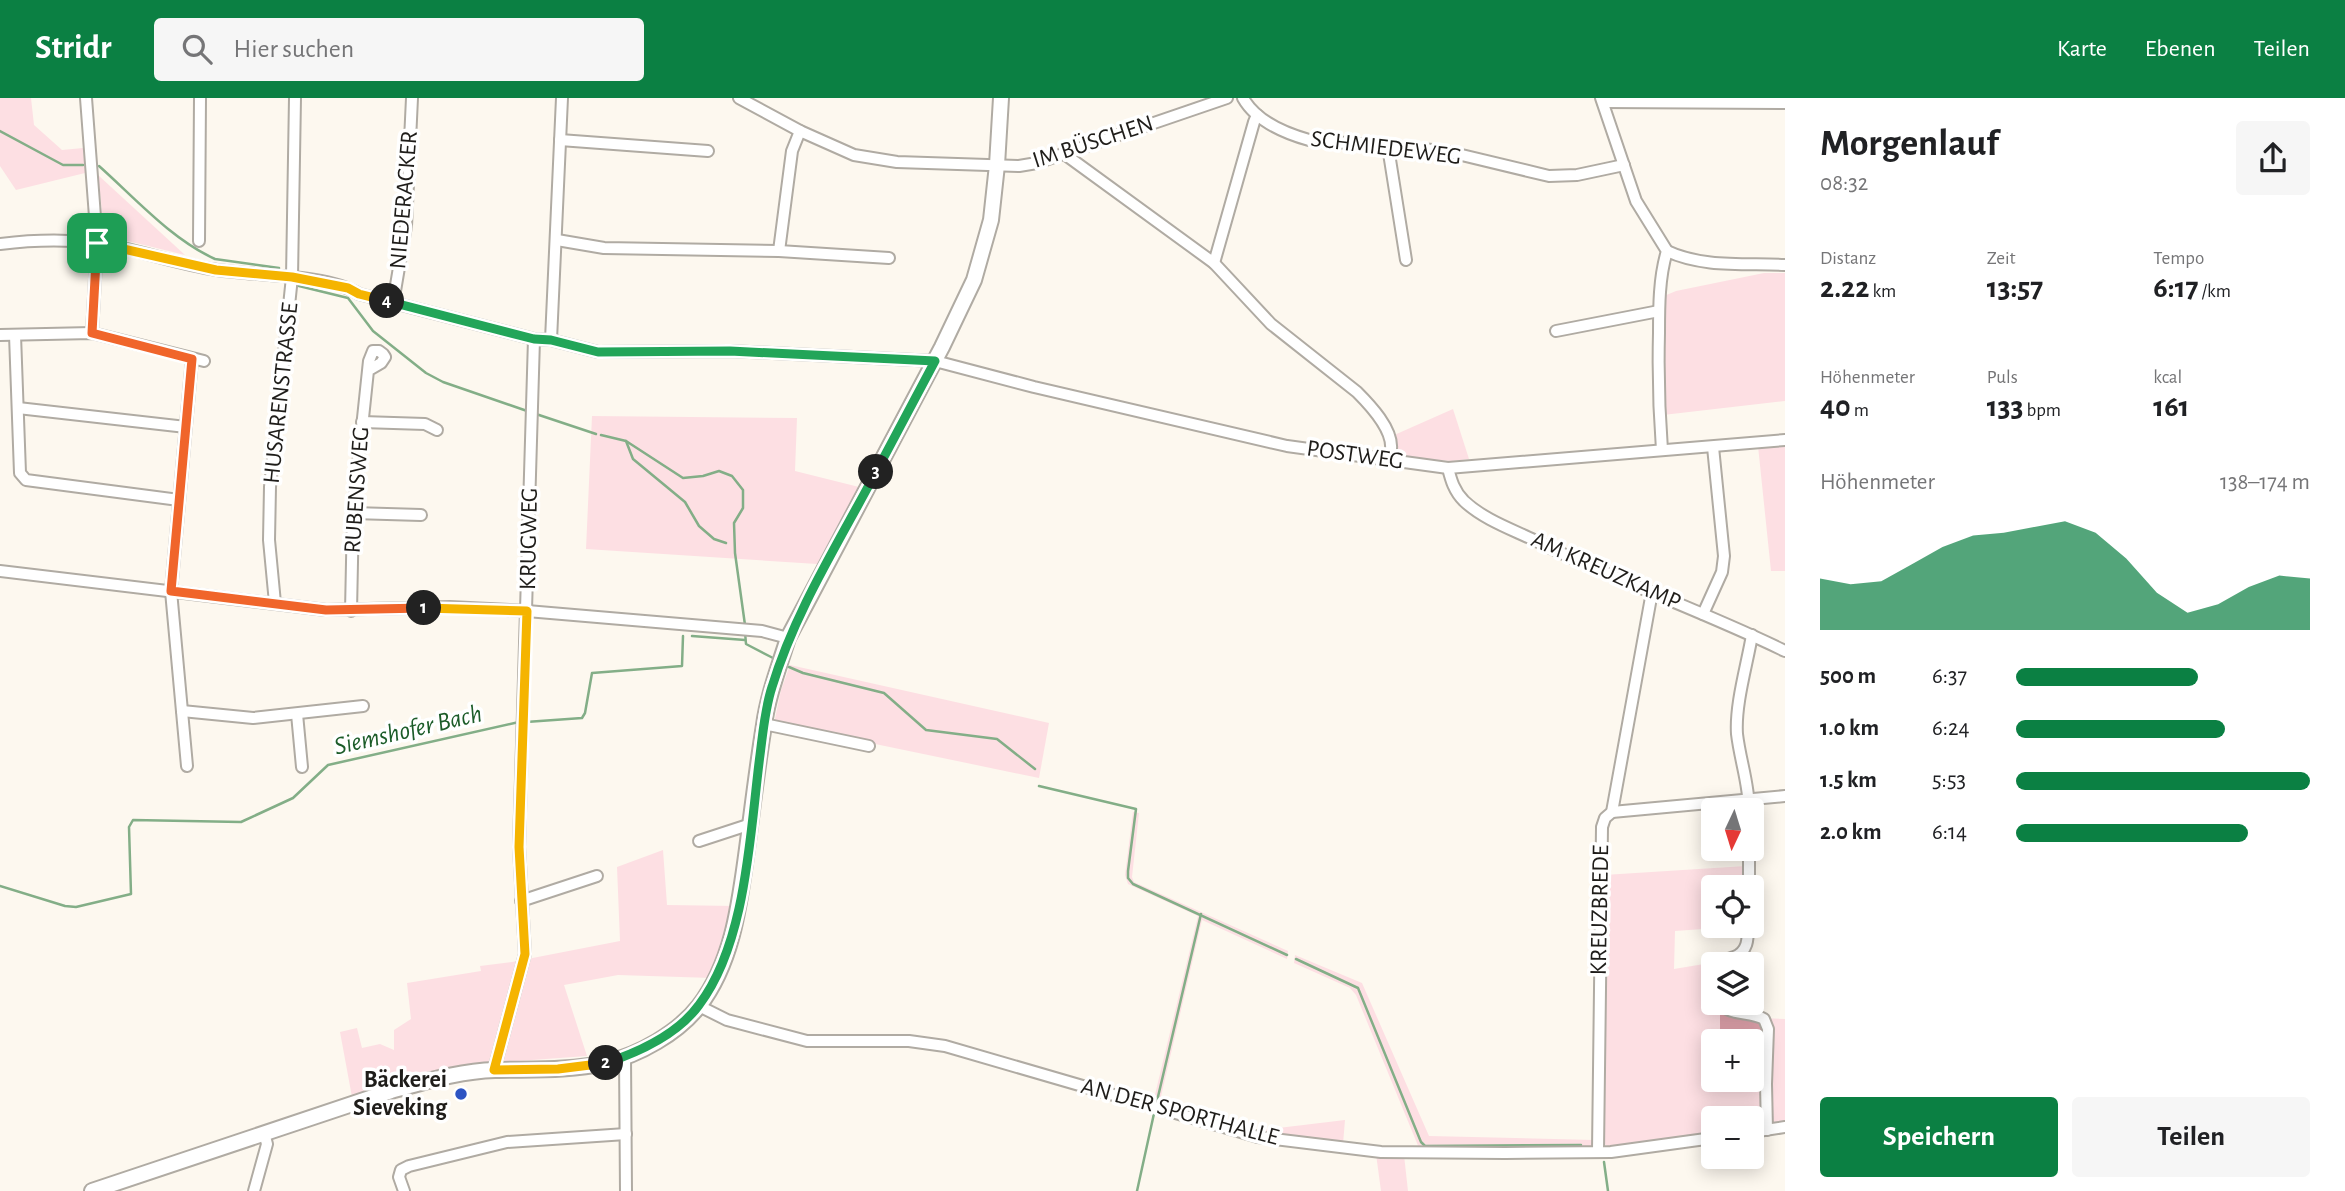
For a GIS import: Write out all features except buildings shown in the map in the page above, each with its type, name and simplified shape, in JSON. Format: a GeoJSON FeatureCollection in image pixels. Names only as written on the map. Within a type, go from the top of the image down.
{"type":"FeatureCollection","features":[{"type":"Feature","properties":{"kind":"street"},"geometry":{"type":"LineString","coordinates":[[86,98],[97,243],[92,333]]}},
{"type":"Feature","properties":{"kind":"street"},"geometry":{"type":"LineString","coordinates":[[199,241],[200,98]]}},
{"type":"Feature","properties":{"kind":"street","name":"HUSARENSTRASSE"},"geometry":{"type":"LineString","coordinates":[[275,603],[269,540],[270,487],[292,277],[295,98]]}},
{"type":"Feature","properties":{"kind":"street","name":"NIEDERACKER"},"geometry":{"type":"LineString","coordinates":[[393,303],[406,226],[412,98]]}},
{"type":"Feature","properties":{"kind":"street"},"geometry":{"type":"LineString","coordinates":[[551,340],[562,98]]}},
{"type":"Feature","properties":{"kind":"street","name":"IM BÜSCHEN"},"geometry":{"type":"LineString","coordinates":[[739,98],[800,131],[854,155],[878,160],[1019,166],[1037,163],[1227,98]]}},
{"type":"Feature","properties":{"kind":"street"},"geometry":{"type":"LineString","coordinates":[[92,1191],[401,1088],[455,1075],[494,1070],[583,1066],[625,1057],[657,1041],[699,1006],[716,976],[736,925],[764,724],[771,689],[788,638],[935,361],[981,262],[991,220],[1002,98]]}},
{"type":"Feature","properties":{"kind":"street","name":"SCHMIEDEWEG"},"geometry":{"type":"LineString","coordinates":[[1243,98],[1257,116],[1288,134],[1309,139],[1445,151],[1549,176],[1577,174],[1623,165]]}},
{"type":"Feature","properties":{"kind":"street"},"geometry":{"type":"LineString","coordinates":[[1785,103],[1602,100],[1636,201],[1667,251],[1682,258],[1708,262],[1785,265]]}},
{"type":"Feature","properties":{"kind":"street"},"geometry":{"type":"LineString","coordinates":[[1214,263],[1257,116]]}},
{"type":"Feature","properties":{"kind":"street"},"geometry":{"type":"LineString","coordinates":[[779,251],[792,151],[800,131]]}},
{"type":"Feature","properties":{"kind":"street"},"geometry":{"type":"LineString","coordinates":[[561,140],[708,151]]}},
{"type":"Feature","properties":{"kind":"street"},"geometry":{"type":"LineString","coordinates":[[1388,147],[1406,260]]}},
{"type":"Feature","properties":{"kind":"street"},"geometry":{"type":"LineString","coordinates":[[1063,153],[1214,263],[1271,324],[1370,404],[1387,433],[1391,449],[1387,460]]}},
{"type":"Feature","properties":{"kind":"street","name":"POSTWEG"},"geometry":{"type":"LineString","coordinates":[[0,244],[36,240],[97,243],[216,270],[292,277],[348,288],[359,294],[393,303],[534,339],[551,340],[598,352],[730,351],[935,361],[1287,446],[1448,468],[1785,440]]}},
{"type":"Feature","properties":{"kind":"street"},"geometry":{"type":"LineString","coordinates":[[557,240],[604,248],[779,251],[889,258]]}},
{"type":"Feature","properties":{"kind":"street"},"geometry":{"type":"LineString","coordinates":[[1662,450],[1658,410],[1659,311],[1667,251]]}},
{"type":"Feature","properties":{"kind":"street"},"geometry":{"type":"LineString","coordinates":[[1556,331],[1659,311]]}},
{"type":"Feature","properties":{"kind":"street"},"geometry":{"type":"LineString","coordinates":[[0,335],[92,333],[198,360],[186,427],[171,591],[187,766]]}},
{"type":"Feature","properties":{"kind":"street"},"geometry":{"type":"LineString","coordinates":[[15,335],[20,472],[26,480],[179,500]]}},
{"type":"Feature","properties":{"kind":"street","name":"KRUGWEG"},"geometry":{"type":"LineString","coordinates":[[494,1070],[525,954],[519,847],[534,339]]}},
{"type":"Feature","properties":{"kind":"street","name":"RUBENSWEG"},"geometry":{"type":"LineString","coordinates":[[351,611],[353,513],[369,370]]}},
{"type":"Feature","properties":{"kind":"street"},"geometry":{"type":"LineString","coordinates":[[19,408],[186,427]]}},
{"type":"Feature","properties":{"kind":"street"},"geometry":{"type":"LineString","coordinates":[[362,422],[425,424],[438,430]]}},
{"type":"Feature","properties":{"kind":"street"},"geometry":{"type":"LineString","coordinates":[[1703,614],[1722,572],[1724,556],[1713,447]]}},
{"type":"Feature","properties":{"kind":"street","name":"AM KREUZKAMP"},"geometry":{"type":"LineString","coordinates":[[1448,468],[1451,483],[1464,501],[1491,519],[1566,556],[1785,651]]}},
{"type":"Feature","properties":{"kind":"street"},"geometry":{"type":"LineString","coordinates":[[353,513],[421,515]]}},
{"type":"Feature","properties":{"kind":"street"},"geometry":{"type":"LineString","coordinates":[[0,571],[326,610],[450,607],[527,611],[762,631],[788,638]]}},
{"type":"Feature","properties":{"kind":"street","name":"KREUZBREDE"},"geometry":{"type":"LineString","coordinates":[[1598,1151],[1601,827],[1612,812],[1651,593]]}},
{"type":"Feature","properties":{"kind":"street"},"geometry":{"type":"LineString","coordinates":[[1748,798],[1737,734],[1752,635]]}},
{"type":"Feature","properties":{"kind":"street"},"geometry":{"type":"LineString","coordinates":[[182,711],[253,718],[363,706]]}},
{"type":"Feature","properties":{"kind":"street"},"geometry":{"type":"LineString","coordinates":[[297,714],[302,767]]}},
{"type":"Feature","properties":{"kind":"street"},"geometry":{"type":"LineString","coordinates":[[764,724],[869,746]]}},
{"type":"Feature","properties":{"kind":"street"},"geometry":{"type":"LineString","coordinates":[[1764,801],[1785,796]]}},
{"type":"Feature","properties":{"kind":"street"},"geometry":{"type":"LineString","coordinates":[[1612,812],[1701,807]]}},
{"type":"Feature","properties":{"kind":"street"},"geometry":{"type":"LineString","coordinates":[[699,841],[751,824]]}},
{"type":"Feature","properties":{"kind":"street"},"geometry":{"type":"LineString","coordinates":[[521,901],[597,876]]}},
{"type":"Feature","properties":{"kind":"street","name":"AN DER SPORTHALLE"},"geometry":{"type":"LineString","coordinates":[[699,1006],[727,1020],[798,1039],[909,1041],[945,1046],[1258,1137],[1381,1152],[1505,1153],[1611,1152],[1701,1140]]}},
{"type":"Feature","properties":{"kind":"street"},"geometry":{"type":"LineString","coordinates":[[1757,1015],[1764,1019],[1768,1029],[1767,1130]]}},
{"type":"Feature","properties":{"kind":"street"},"geometry":{"type":"LineString","coordinates":[[625,1057],[626,1191]]}},
{"type":"Feature","properties":{"kind":"street"},"geometry":{"type":"LineString","coordinates":[[1764,1130],[1785,1127]]}},
{"type":"Feature","properties":{"kind":"street"},"geometry":{"type":"LineString","coordinates":[[254,1191],[267,1144],[264,1133]]}},
{"type":"Feature","properties":{"kind":"street"},"geometry":{"type":"LineString","coordinates":[[404,1191],[399,1177],[401,1170],[409,1166],[508,1142],[626,1134]]}},
{"type":"Feature","properties":{"kind":"shaded area"},"geometry":{"type":"Polygon","coordinates":[[[0,98],[31,98],[34,125],[62,150],[83,148],[85,173],[16,190],[0,166],[0,98]]]}},
{"type":"Feature","properties":{"kind":"shaded area"},"geometry":{"type":"Polygon","coordinates":[[[98,175],[185,255],[111,237],[104,230],[98,175]]]}},
{"type":"Feature","properties":{"kind":"shaded area"},"geometry":{"type":"Polygon","coordinates":[[[1764,273],[1785,273],[1785,401],[1663,415],[1664,296],[1676,291],[1764,273]]]}},
{"type":"Feature","properties":{"kind":"shaded area"},"geometry":{"type":"Polygon","coordinates":[[[1453,409],[1469,459],[1452,461],[1399,457],[1392,436],[1453,409]]]}},
{"type":"Feature","properties":{"kind":"shaded area"},"geometry":{"type":"Polygon","coordinates":[[[592,416],[797,418],[795,471],[859,487],[817,564],[586,549],[592,416]]]}},
{"type":"Feature","properties":{"kind":"shaded area"},"geometry":{"type":"Polygon","coordinates":[[[1785,444],[1785,571],[1771,571],[1758,446],[1785,444]]]}},
{"type":"Feature","properties":{"kind":"shaded area"},"geometry":{"type":"Polygon","coordinates":[[[790,665],[1049,723],[1039,778],[774,723],[790,665]]]}},
{"type":"Feature","properties":{"kind":"shaded area"},"geometry":{"type":"Polygon","coordinates":[[[1133,812],[1139,813],[1132,877],[1134,882],[1288,951],[1287,959],[1202,920],[1159,1105],[1153,1103],[1198,916],[1128,884],[1125,875],[1133,812]]]}},
{"type":"Feature","properties":{"kind":"shaded area"},"geometry":{"type":"Polygon","coordinates":[[[663,850],[667,905],[736,906],[712,978],[618,975],[564,985],[587,1056],[447,1069],[352,1097],[340,1032],[357,1028],[362,1048],[380,1044],[394,1050],[394,1030],[411,1019],[407,983],[481,971],[480,966],[620,941],[617,867],[663,850]]]}},
{"type":"Feature","properties":{"kind":"shaded area"},"geometry":{"type":"Polygon","coordinates":[[[1746,866],[1746,875],[1701,875],[1701,929],[1675,931],[1674,969],[1701,964],[1701,1015],[1720,1015],[1720,1029],[1701,1029],[1701,1092],[1764,1092],[1764,1029],[1759,1029],[1758,1018],[1785,1019],[1785,1124],[1764,1127],[1764,1106],[1701,1106],[1701,1136],[1611,1148],[1601,1142],[1604,875],[1746,866]]]}},
{"type":"Feature","properties":{"kind":"shaded area"},"geometry":{"type":"Polygon","coordinates":[[[1295,955],[1362,983],[1429,1136],[1594,1140],[1592,1148],[1419,1148],[1356,995],[1350,988],[1294,963],[1295,955]]]}},
{"type":"Feature","properties":{"kind":"shaded area"},"geometry":{"type":"Polygon","coordinates":[[[1720,1015],[1745,1015],[1763,1021],[1763,1029],[1720,1029],[1720,1015]]]}},
{"type":"Feature","properties":{"kind":"shaded area"},"geometry":{"type":"Polygon","coordinates":[[[1345,1120],[1343,1144],[1260,1134],[1261,1130],[1345,1120]]]}},
{"type":"Feature","properties":{"kind":"shaded area"},"geometry":{"type":"Polygon","coordinates":[[[1376,1154],[1404,1155],[1408,1191],[1381,1191],[1376,1154]]]}},
{"type":"Feature","properties":{"kind":"waterway"},"geometry":{"type":"LineString","coordinates":[[0,131],[63,165],[83,165]]}},
{"type":"Feature","properties":{"kind":"waterway"},"geometry":{"type":"LineString","coordinates":[[99,166],[154,217],[199,251],[215,259],[279,268]]}},
{"type":"Feature","properties":{"kind":"waterway"},"geometry":{"type":"LineString","coordinates":[[299,286],[348,298],[373,331],[426,373],[443,382],[530,412]]}},
{"type":"Feature","properties":{"kind":"waterway"},"geometry":{"type":"LineString","coordinates":[[536,414],[596,434]]}},
{"type":"Feature","properties":{"kind":"waterway"},"geometry":{"type":"LineString","coordinates":[[601,435],[626,441],[683,478],[719,471],[732,476],[743,490],[743,508],[734,523],[735,553],[745,625]]}},
{"type":"Feature","properties":{"kind":"waterway"},"geometry":{"type":"LineString","coordinates":[[626,441],[633,459],[685,502],[699,526],[714,539],[726,543]]}},
{"type":"Feature","properties":{"kind":"waterway"},"geometry":{"type":"LineString","coordinates":[[745,632],[746,644],[773,658]]}},
{"type":"Feature","properties":{"kind":"waterway","name":"Siemshofer Bach"},"geometry":{"type":"LineString","coordinates":[[526,722],[582,718],[592,673],[682,666],[683,636]]}},
{"type":"Feature","properties":{"kind":"waterway","name":"Siemshofer Bach"},"geometry":{"type":"LineString","coordinates":[[692,636],[745,640]]}},
{"type":"Feature","properties":{"kind":"waterway"},"geometry":{"type":"LineString","coordinates":[[789,667],[884,693],[926,730],[997,739],[1035,769]]}},
{"type":"Feature","properties":{"kind":"waterway","name":"Siemshofer Bach"},"geometry":{"type":"LineString","coordinates":[[0,886],[76,907],[131,894],[129,827],[133,820],[241,822],[293,798],[328,765],[519,722]]}},
{"type":"Feature","properties":{"kind":"waterway"},"geometry":{"type":"LineString","coordinates":[[1039,786],[1136,809],[1128,871],[1128,878],[1133,884],[1287,955]]}},
{"type":"Feature","properties":{"kind":"waterway"},"geometry":{"type":"LineString","coordinates":[[1157,1101],[1201,914]]}},
{"type":"Feature","properties":{"kind":"waterway"},"geometry":{"type":"LineString","coordinates":[[1296,959],[1358,988],[1421,1142],[1425,1146],[1581,1145]]}},
{"type":"Feature","properties":{"kind":"waterway"},"geometry":{"type":"LineString","coordinates":[[1137,1191],[1155,1109]]}},
{"type":"Feature","properties":{"kind":"waterway"},"geometry":{"type":"LineString","coordinates":[[1604,1162],[1608,1191]]}},
{"type":"Feature","properties":{"kind":"place","name":"Bäckerei Sieveking"},"geometry":{"type":"Point","coordinates":[461,1094]}},
{"type":"Feature","properties":{"kind":"route"},"geometry":{"type":"LineString","coordinates":[[97,243],[216,270],[292,277],[348,288],[359,294],[534,339],[551,340],[598,352],[730,351],[935,361],[788,638],[771,689],[764,724],[736,925],[716,976],[699,1006],[657,1041],[625,1057],[605,1063],[558,1069],[494,1070],[525,954],[519,847],[527,611],[450,607],[326,610],[171,591],[192,359],[92,333],[97,243]]}}]}
